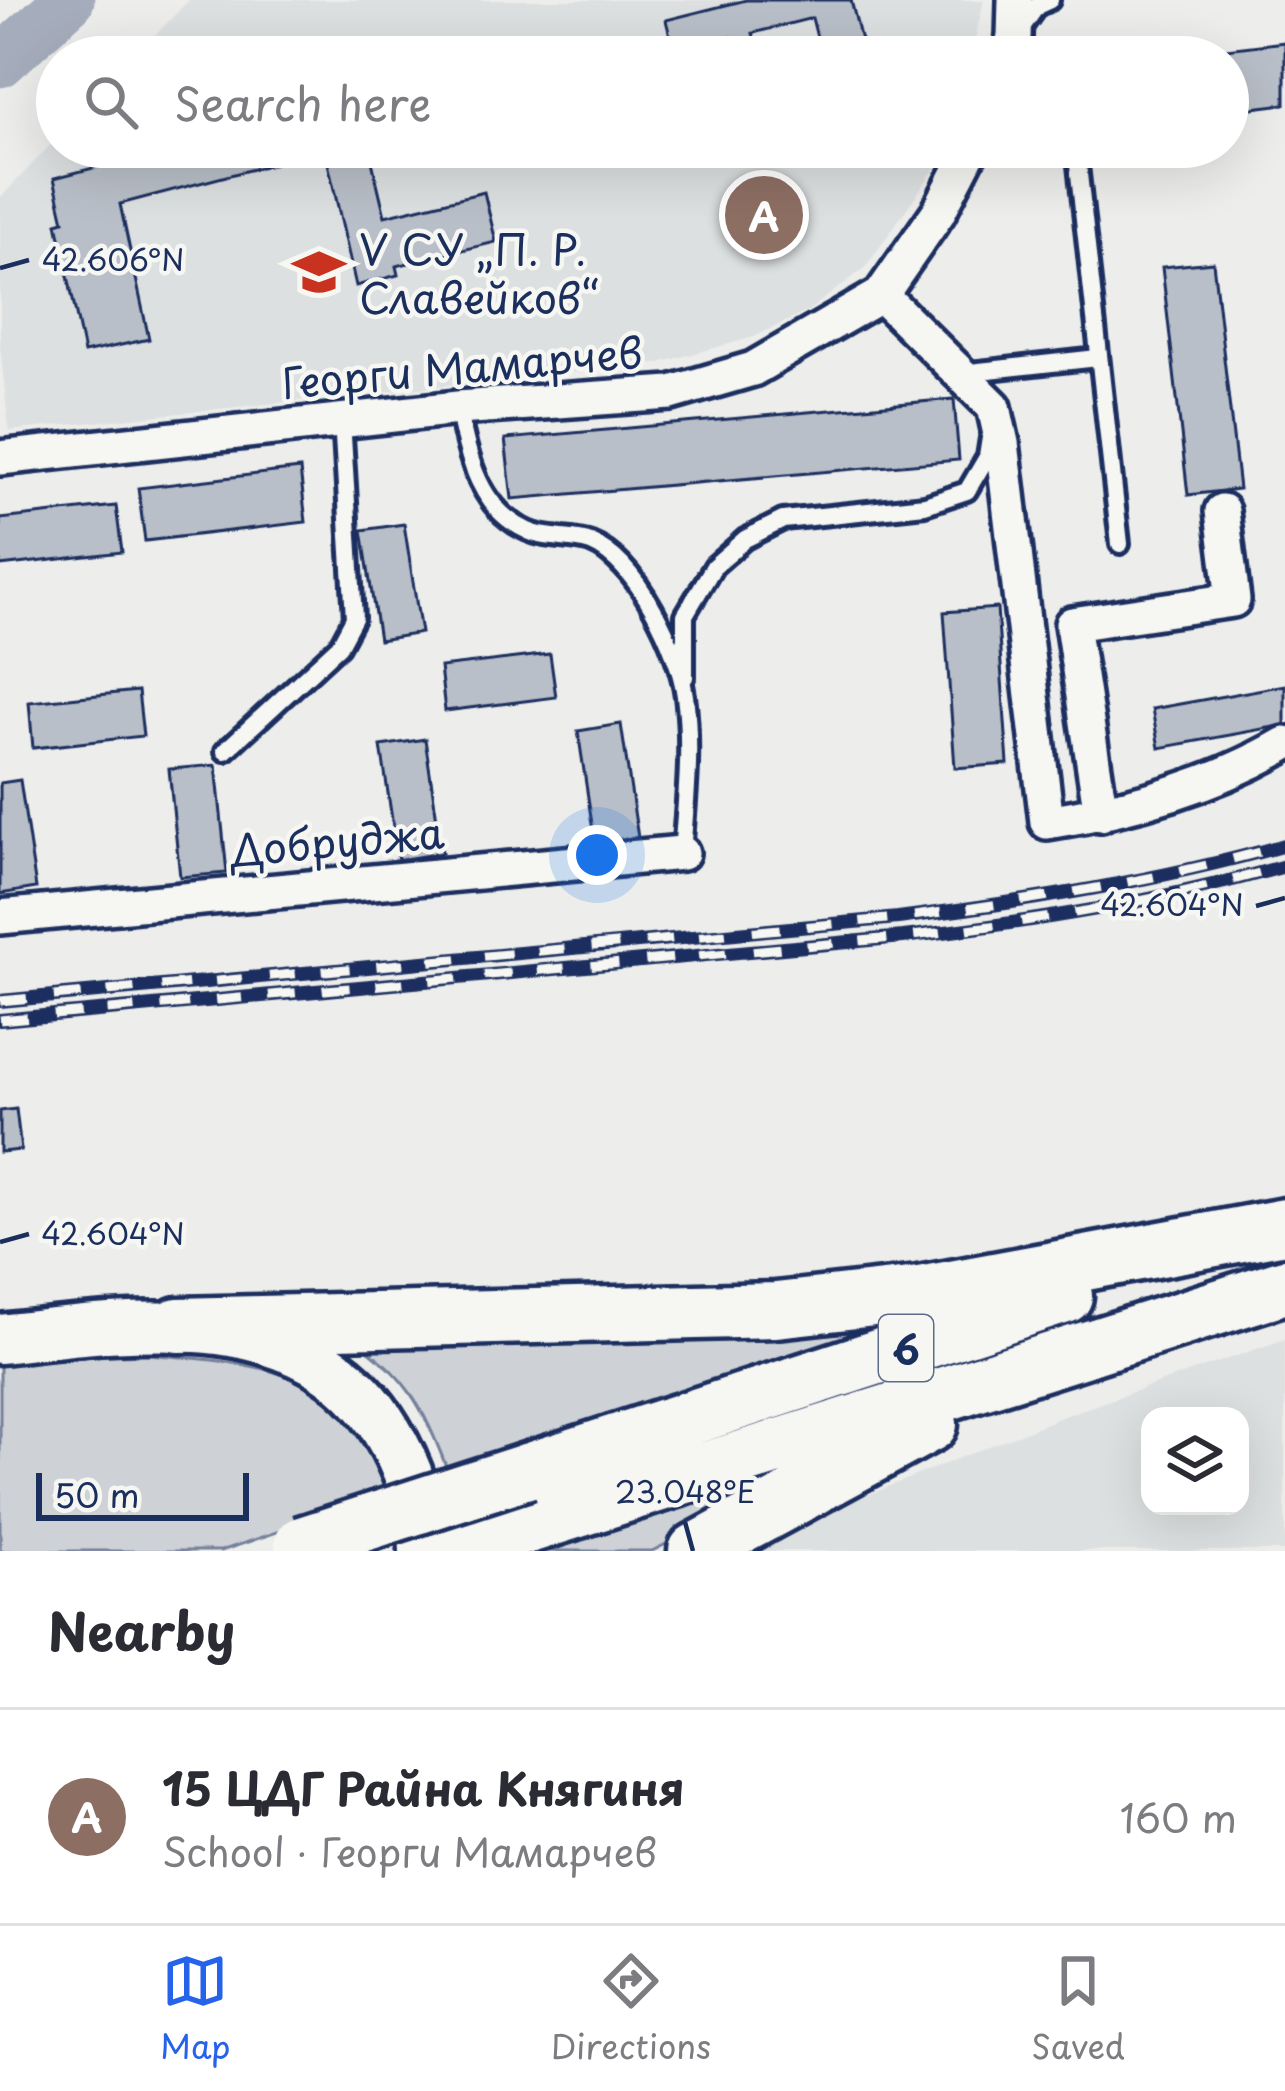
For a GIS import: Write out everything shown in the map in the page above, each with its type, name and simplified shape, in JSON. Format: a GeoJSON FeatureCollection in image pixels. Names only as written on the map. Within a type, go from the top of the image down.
{"type":"FeatureCollection","features":[{"type":"Feature","properties":{"kind":"highway"},"geometry":{"type":"LineString","coordinates":[[178,1325],[776,1310],[919,1294],[1285,1227]]}},
{"type":"Feature","properties":{"kind":"highway","name":"6"},"geometry":{"type":"LineString","coordinates":[[449,1551],[536,1496],[1285,1227]]}},
{"type":"Feature","properties":{"kind":"highway","name":"6"},"geometry":{"type":"LineString","coordinates":[[290,1547],[536,1496],[1043,1362],[1285,1286]]}},
{"type":"Feature","properties":{"kind":"highway"},"geometry":{"type":"LineString","coordinates":[[696,1551],[1043,1362]]}},
{"type":"Feature","properties":{"kind":"main road"},"geometry":{"type":"LineString","coordinates":[[0,1339],[178,1325],[261,1338],[308,1354],[346,1379],[378,1416],[405,1460],[424,1533],[424,1551]]}},
{"type":"Feature","properties":{"kind":"street"},"geometry":{"type":"LineString","coordinates":[[1012,36],[1016,0]]}},
{"type":"Feature","properties":{"kind":"street","name":"Георги Мамарчев"},"geometry":{"type":"LineString","coordinates":[[0,458],[458,408],[670,393],[753,369],[881,295],[938,214],[961,168]]}},
{"type":"Feature","properties":{"kind":"street"},"geometry":{"type":"LineString","coordinates":[[881,295],[994,407],[1047,822],[1101,814],[1204,783],[1285,744]]}},
{"type":"Feature","properties":{"kind":"street"},"geometry":{"type":"LineString","coordinates":[[1101,814],[1072,624],[1233,600],[1222,512]]}},
{"type":"Feature","properties":{"kind":"street","name":"Добруджа"},"geometry":{"type":"LineString","coordinates":[[0,917],[682,853]]}},
{"type":"Feature","properties":{"kind":"lane"},"geometry":{"type":"LineString","coordinates":[[1018,36],[1037,6],[1050,0]]}},
{"type":"Feature","properties":{"kind":"lane"},"geometry":{"type":"LineString","coordinates":[[1078,168],[1120,544]]}},
{"type":"Feature","properties":{"kind":"lane"},"geometry":{"type":"LineString","coordinates":[[960,373],[1097,358]]}},
{"type":"Feature","properties":{"kind":"lane"},"geometry":{"type":"LineString","coordinates":[[682,853],[689,771],[685,615],[714,566],[745,539],[783,520],[925,505],[967,490],[987,458],[994,407]]}},
{"type":"Feature","properties":{"kind":"lane"},"geometry":{"type":"LineString","coordinates":[[458,408],[469,461],[490,503],[528,531],[593,544],[621,563],[649,596],[685,691]]}},
{"type":"Feature","properties":{"kind":"lane"},"geometry":{"type":"LineString","coordinates":[[225,751],[339,646],[354,618],[342,421]]}},
{"type":"Feature","properties":{"kind":"shaded area"},"geometry":{"type":"Polygon","coordinates":[[[189,0],[984,0],[976,36],[154,36],[189,0]]]}},
{"type":"Feature","properties":{"kind":"shaded area","name":"V СУ „П. Р. Славейков“"},"geometry":{"type":"Polygon","coordinates":[[[36,160],[36,168],[935,168],[865,268],[808,311],[754,337],[660,363],[9,431],[0,347],[0,198],[36,160]]]}},
{"type":"Feature","properties":{"kind":"shaded area"},"geometry":{"type":"Polygon","coordinates":[[[963,1312],[449,1474],[409,1391],[381,1360],[339,1330],[963,1312]]]}},
{"type":"Feature","properties":{"kind":"shaded area"},"geometry":{"type":"Polygon","coordinates":[[[1285,1339],[1285,1551],[751,1551],[803,1521],[1061,1417],[1285,1339]]]}},
{"type":"Feature","properties":{"kind":"shaded area"},"geometry":{"type":"Polygon","coordinates":[[[148,1354],[270,1370],[322,1394],[368,1441],[390,1494],[221,1551],[0,1551],[0,1359],[148,1354]]]}},
{"type":"Feature","properties":{"kind":"shaded area"},"geometry":{"type":"Polygon","coordinates":[[[894,1430],[652,1551],[518,1551],[894,1430]]]}},
{"type":"Feature","properties":{"kind":"building"},"geometry":{"type":"Polygon","coordinates":[[[746,0],[851,0],[860,36],[817,36],[812,18],[754,36],[670,36],[666,20],[746,0]]]}},
{"type":"Feature","properties":{"kind":"building"},"geometry":{"type":"Polygon","coordinates":[[[1285,42],[1285,104],[1249,108],[1249,46],[1285,42]]]}},
{"type":"Feature","properties":{"kind":"building"},"geometry":{"type":"Polygon","coordinates":[[[93,168],[257,168],[120,204],[149,339],[84,353],[57,223],[64,221],[54,178],[93,168]]]}},
{"type":"Feature","properties":{"kind":"building"},"geometry":{"type":"Polygon","coordinates":[[[329,168],[374,168],[385,216],[484,192],[496,242],[396,266],[398,275],[356,286],[329,168]]]}},
{"type":"Feature","properties":{"kind":"building"},"geometry":{"type":"Polygon","coordinates":[[[1213,262],[1239,489],[1188,495],[1162,267],[1213,262]]]}},
{"type":"Feature","properties":{"kind":"building"},"geometry":{"type":"Polygon","coordinates":[[[954,399],[959,460],[512,499],[505,439],[954,399]]]}},
{"type":"Feature","properties":{"kind":"building"},"geometry":{"type":"Polygon","coordinates":[[[300,469],[306,522],[145,541],[138,488],[300,469]]]}},
{"type":"Feature","properties":{"kind":"building"},"geometry":{"type":"Polygon","coordinates":[[[116,506],[122,552],[0,566],[0,519],[116,506]]]}},
{"type":"Feature","properties":{"kind":"building"},"geometry":{"type":"Polygon","coordinates":[[[404,524],[421,633],[379,640],[362,530],[404,524]]]}},
{"type":"Feature","properties":{"kind":"building"},"geometry":{"type":"Polygon","coordinates":[[[997,608],[1008,764],[955,768],[944,612],[997,608]]]}},
{"type":"Feature","properties":{"kind":"building"},"geometry":{"type":"Polygon","coordinates":[[[550,654],[556,697],[445,711],[440,667],[550,654]]]}},
{"type":"Feature","properties":{"kind":"building"},"geometry":{"type":"Polygon","coordinates":[[[1285,685],[1285,725],[1159,748],[1152,709],[1285,685]]]}},
{"type":"Feature","properties":{"kind":"building"},"geometry":{"type":"Polygon","coordinates":[[[138,691],[143,736],[33,748],[29,702],[138,691]]]}},
{"type":"Feature","properties":{"kind":"building"},"geometry":{"type":"Polygon","coordinates":[[[621,724],[638,838],[595,844],[578,731],[621,724]]]}},
{"type":"Feature","properties":{"kind":"building"},"geometry":{"type":"Polygon","coordinates":[[[425,739],[442,853],[398,860],[381,746],[425,739]]]}},
{"type":"Feature","properties":{"kind":"building"},"geometry":{"type":"Polygon","coordinates":[[[216,765],[227,873],[180,877],[169,769],[216,765]]]}},
{"type":"Feature","properties":{"kind":"building"},"geometry":{"type":"Polygon","coordinates":[[[20,780],[36,888],[0,894],[0,783],[20,780]]]}},
{"type":"Feature","properties":{"kind":"building"},"geometry":{"type":"Polygon","coordinates":[[[16,1109],[21,1150],[0,1152],[0,1111],[16,1109]]]}},
{"type":"Feature","properties":{"kind":"waterway"},"geometry":{"type":"LineString","coordinates":[[0,62],[69,0]]}},
{"type":"Feature","properties":{"kind":"railway"},"geometry":{"type":"LineString","coordinates":[[0,1001],[898,918],[1093,889],[1285,845]]}},
{"type":"Feature","properties":{"kind":"railway"},"geometry":{"type":"LineString","coordinates":[[0,1020],[903,937],[1095,909],[1285,866]]}},
{"type":"Feature","properties":{"kind":"place","name":"15 ЦДГ Райна Княгиня"},"geometry":{"type":"Point","coordinates":[764,215]}},
{"type":"Feature","properties":{"kind":"place","name":"V СУ „П. Р. Славейков“"},"geometry":{"type":"Point","coordinates":[319,272]}}]}
